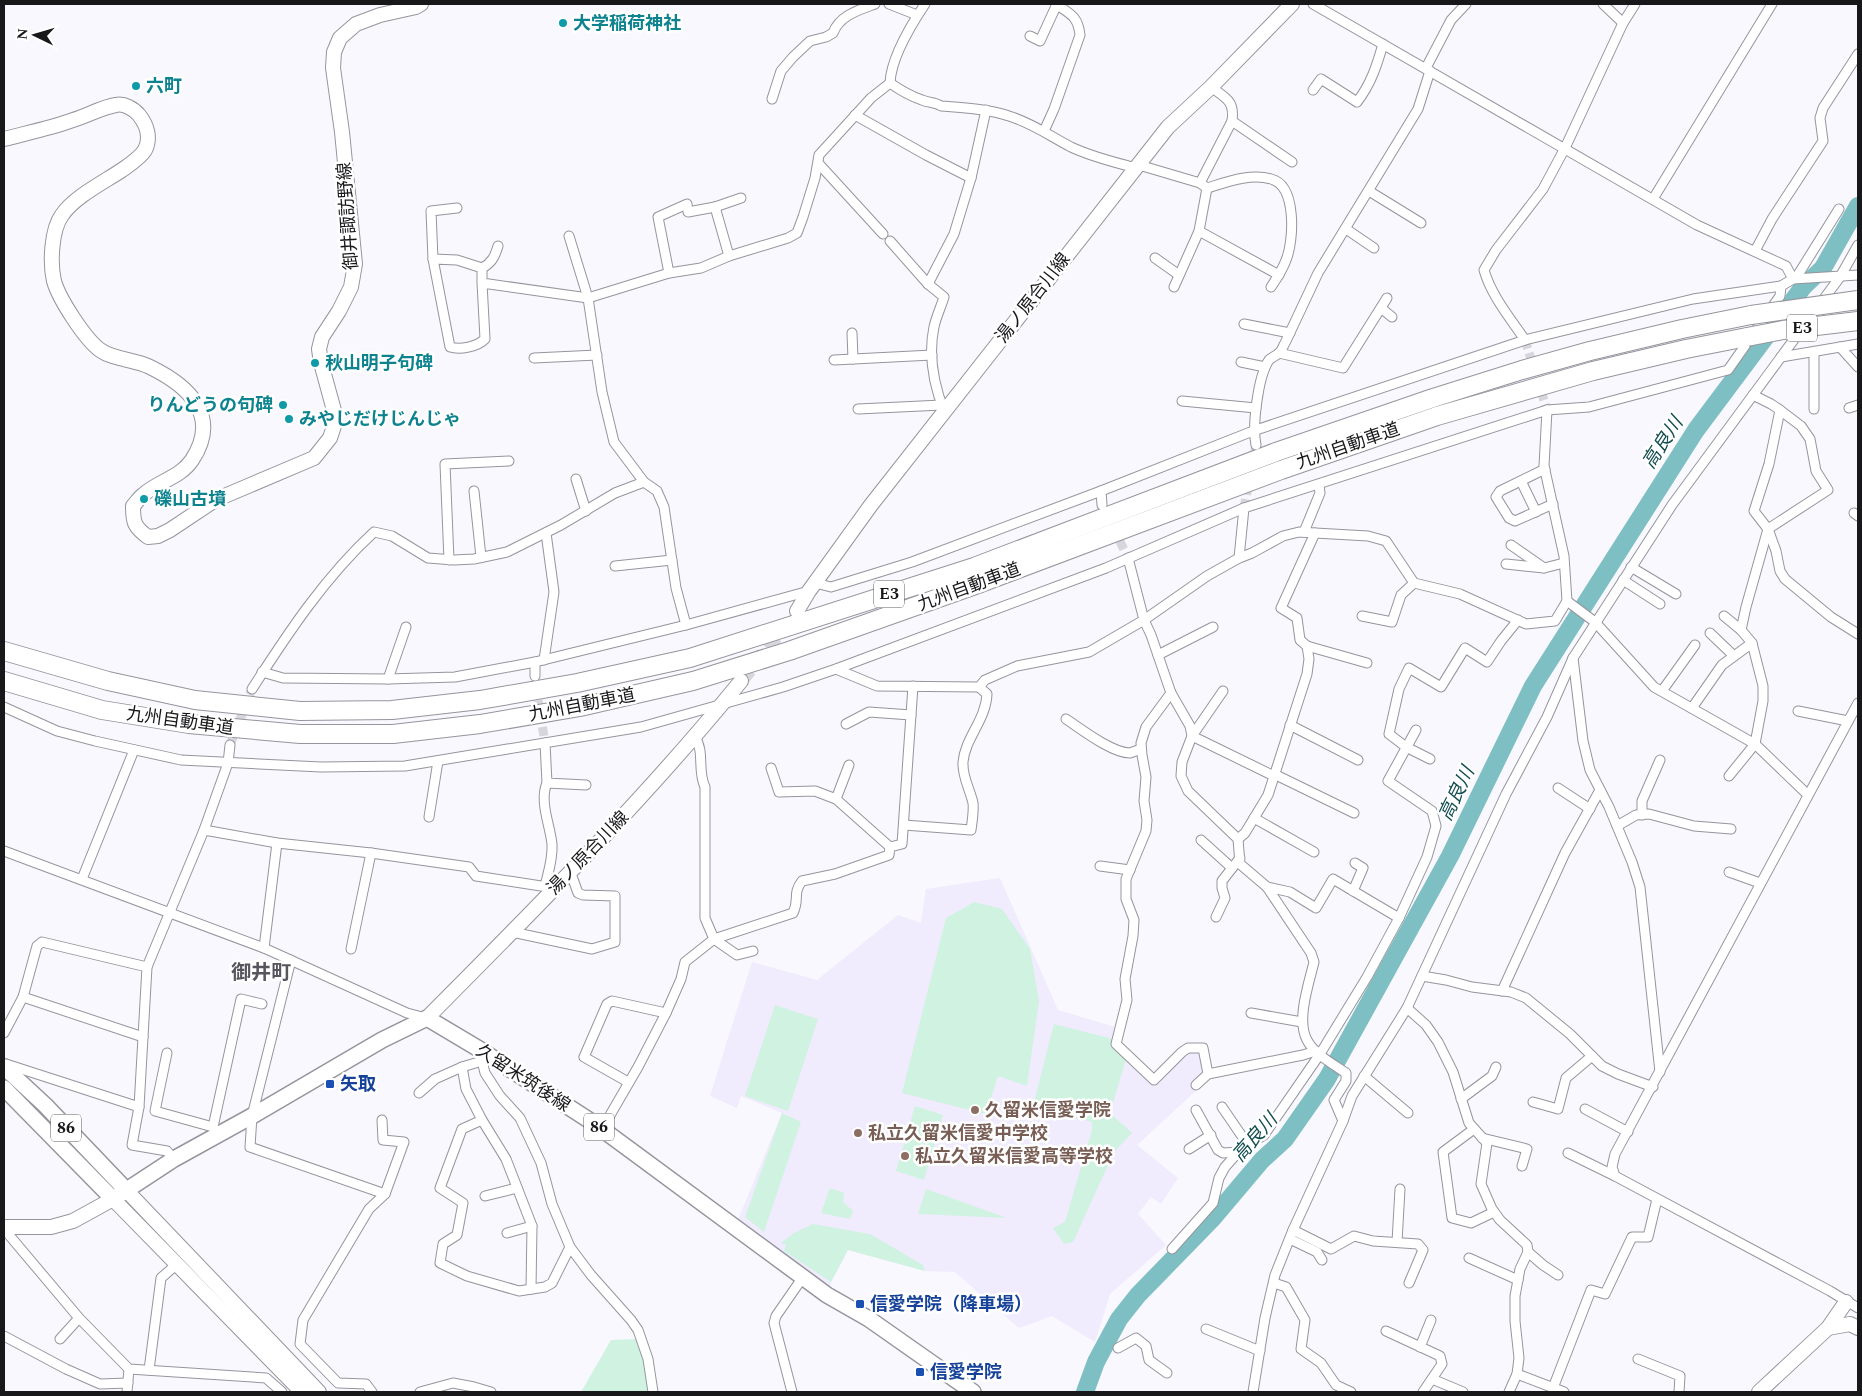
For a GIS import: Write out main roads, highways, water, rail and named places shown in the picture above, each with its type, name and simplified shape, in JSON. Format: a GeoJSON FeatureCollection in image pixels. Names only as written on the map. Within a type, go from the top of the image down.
{"type":"FeatureCollection","features":[{"type":"Feature","properties":{"kind":"highway","name":"九州自動車道"},"geometry":{"type":"LineString","coordinates":[[4,650],[108,681],[195,700],[300,711],[392,710],[480,700],[577,683],[690,658],[974,567],[1276,452],[1433,398],[1522,370],[1590,351],[1682,329],[1751,315],[1858,300]]}},
{"type":"Feature","properties":{"kind":"highway","name":"九州自動車道"},"geometry":{"type":"LineString","coordinates":[[4,681],[102,710],[189,724],[300,734],[393,734],[480,724],[580,707],[693,681],[789,651],[978,584],[1281,470],[1437,416],[1593,371],[1686,349],[1783,330],[1858,321]]}},
{"type":"Feature","properties":{"kind":"main road","name":"御井諏訪野線"},"geometry":{"type":"LineString","coordinates":[[4,138],[73,120],[117,104],[128,107],[138,113],[145,123],[149,136],[144,151],[132,163],[77,200],[61,215],[54,231],[52,256],[54,282],[86,337],[100,350],[112,356],[149,366],[178,384],[198,404],[204,434],[200,448],[190,463],[175,477],[144,494],[133,506],[133,521],[139,530],[148,537],[158,536],[215,500],[314,458],[330,438],[335,414],[319,349],[322,338],[351,287],[355,264],[342,132],[333,68],[334,52],[340,38],[356,24],[380,14],[416,7],[421,4]]}},
{"type":"Feature","properties":{"kind":"main road","name":"湯ノ原合川線"},"geometry":{"type":"LineString","coordinates":[[797,611],[812,587],[943,408],[1168,127],[1211,87],[1292,4]]}},
{"type":"Feature","properties":{"kind":"main road","name":"湯ノ原合川線"},"geometry":{"type":"LineString","coordinates":[[427,1018],[512,932],[550,887],[570,872],[695,737],[741,681]]}},
{"type":"Feature","properties":{"kind":"main road","name":"久留米筑後線"},"geometry":{"type":"LineString","coordinates":[[427,1018],[480,1055],[602,1129],[827,1295],[869,1319],[973,1392]]}},
{"type":"Feature","properties":{"kind":"main road"},"geometry":{"type":"LineString","coordinates":[[6,1227],[51,1227],[73,1220],[113,1199],[216,1131],[252,1116],[382,1040],[427,1018]]}},
{"type":"Feature","properties":{"kind":"main road","name":"86"},"geometry":{"type":"LineString","coordinates":[[4,1065],[127,1190]]}},
{"type":"Feature","properties":{"kind":"main road","name":"86"},"geometry":{"type":"LineString","coordinates":[[4,1088],[113,1199]]}},
{"type":"Feature","properties":{"kind":"main road"},"geometry":{"type":"LineString","coordinates":[[127,1190],[319,1392]]}},
{"type":"Feature","properties":{"kind":"main road"},"geometry":{"type":"LineString","coordinates":[[113,1199],[302,1392]]}},
{"type":"Feature","properties":{"kind":"main road"},"geometry":{"type":"LineString","coordinates":[[1759,1392],[1852,1305]]}},
{"type":"Feature","properties":{"kind":"main road"},"geometry":{"type":"LineString","coordinates":[[1828,1328],[1850,1324],[1858,1328]]}},
{"type":"Feature","properties":{"kind":"waterway","name":"高良川"},"geometry":{"type":"LineString","coordinates":[[1085,1392],[1096,1362],[1119,1319],[1138,1295],[1213,1218],[1262,1160],[1285,1139],[1327,1079],[1450,856],[1533,686],[1696,430],[1803,287],[1823,268],[1858,206]]}},
{"type":"Feature","properties":{"kind":"tunnel"},"geometry":{"type":"LineString","coordinates":[[1525,340],[1547,410]]}},
{"type":"Feature","properties":{"kind":"tunnel"},"geometry":{"type":"LineString","coordinates":[[1244,508],[1256,445]]}},
{"type":"Feature","properties":{"kind":"tunnel"},"geometry":{"type":"LineString","coordinates":[[1114,529],[1128,558]]}},
{"type":"Feature","properties":{"kind":"tunnel"},"geometry":{"type":"LineString","coordinates":[[741,681],[784,627]]}},
{"type":"Feature","properties":{"kind":"tunnel"},"geometry":{"type":"LineString","coordinates":[[536,687],[545,743]]}},
{"type":"Feature","properties":{"kind":"tunnel"},"geometry":{"type":"LineString","coordinates":[[230,745],[252,689]]}},
{"type":"Feature","properties":{"kind":"place","name":"大学稲荷神社"},"geometry":{"type":"Point","coordinates":[563,23]}},
{"type":"Feature","properties":{"kind":"place","name":"六町"},"geometry":{"type":"Point","coordinates":[136,86]}},
{"type":"Feature","properties":{"kind":"place","name":"秋山明子句碑"},"geometry":{"type":"Point","coordinates":[315,363]}},
{"type":"Feature","properties":{"kind":"place","name":"りんどうの句碑"},"geometry":{"type":"Point","coordinates":[283,405]}},
{"type":"Feature","properties":{"kind":"place","name":"みやじだけじんじゃ"},"geometry":{"type":"Point","coordinates":[289,419]}},
{"type":"Feature","properties":{"kind":"place","name":"礫山古墳"},"geometry":{"type":"Point","coordinates":[144,499]}},
{"type":"Feature","properties":{"kind":"place","name":"矢取"},"geometry":{"type":"Point","coordinates":[330,1084]}},
{"type":"Feature","properties":{"kind":"place","name":"久留米信愛学院"},"geometry":{"type":"Point","coordinates":[975,1110]}},
{"type":"Feature","properties":{"kind":"place","name":"私立久留米信愛中学校"},"geometry":{"type":"Point","coordinates":[858,1133]}},
{"type":"Feature","properties":{"kind":"place","name":"私立久留米信愛高等学校"},"geometry":{"type":"Point","coordinates":[905,1156]}},
{"type":"Feature","properties":{"kind":"place","name":"信愛学院（降車場）"},"geometry":{"type":"Point","coordinates":[860,1304]}},
{"type":"Feature","properties":{"kind":"place","name":"信愛学院"},"geometry":{"type":"Point","coordinates":[920,1372]}},
{"type":"Feature","properties":{"kind":"district","name":"御井町"},"geometry":{"type":"Point","coordinates":[261,973]}}]}
